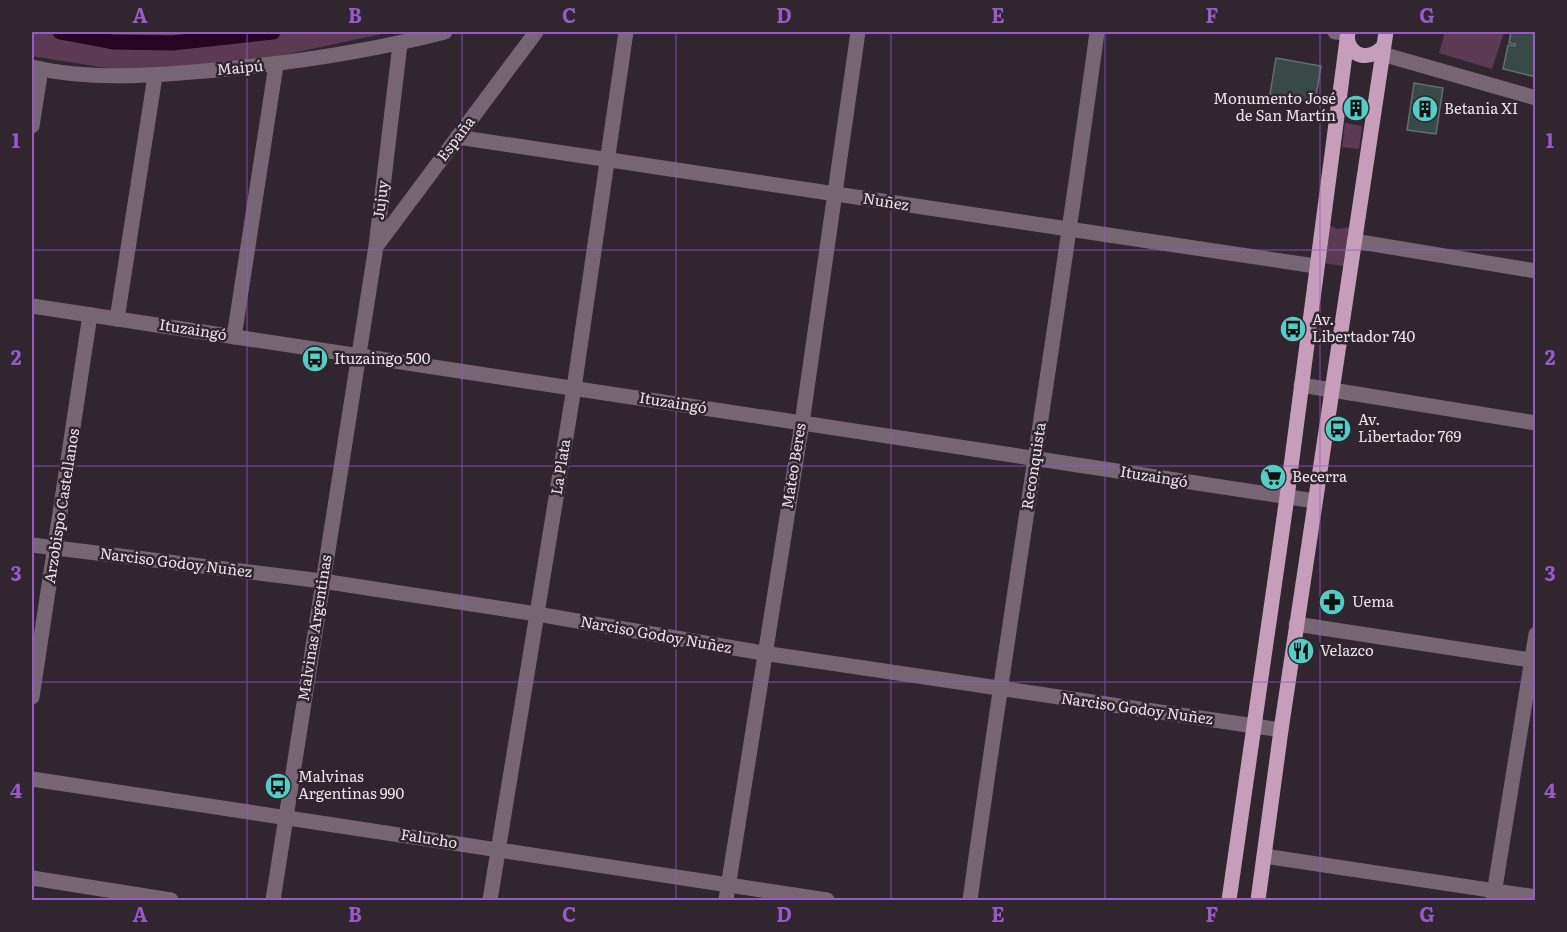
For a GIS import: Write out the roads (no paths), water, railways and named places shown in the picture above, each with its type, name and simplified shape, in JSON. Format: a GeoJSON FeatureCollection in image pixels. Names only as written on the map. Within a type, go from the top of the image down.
{"type":"FeatureCollection","features":[{"type":"Feature","properties":{"kind":"main road"},"geometry":{"type":"LineString","coordinates":[[1344,34],[1350,48],[1360,56],[1373,56],[1384,40]]}},
{"type":"Feature","properties":{"kind":"main road"},"geometry":{"type":"LineString","coordinates":[[1228,900],[1287,497],[1344,34]]}},
{"type":"Feature","properties":{"kind":"main road"},"geometry":{"type":"LineString","coordinates":[[1258,900],[1330,390],[1384,40]]}},
{"type":"Feature","properties":{"kind":"street","name":"Maipú"},"geometry":{"type":"LineString","coordinates":[[36,68],[155,75],[276,65],[400,44],[445,32]]}},
{"type":"Feature","properties":{"kind":"street","name":"España"},"geometry":{"type":"LineString","coordinates":[[376,246],[536,32]]}},
{"type":"Feature","properties":{"kind":"street","name":"La Plata"},"geometry":{"type":"LineString","coordinates":[[490,900],[574,388],[626,32]]}},
{"type":"Feature","properties":{"kind":"street","name":"Mateo Beres"},"geometry":{"type":"LineString","coordinates":[[727,893],[763,653],[802,423],[858,32]]}},
{"type":"Feature","properties":{"kind":"street","name":"Reconquista"},"geometry":{"type":"LineString","coordinates":[[970,900],[999,690],[1070,230],[1097,32]]}},
{"type":"Feature","properties":{"kind":"street"},"geometry":{"type":"LineString","coordinates":[[1384,40],[1536,98]]}},
{"type":"Feature","properties":{"kind":"street","name":"Jujuy"},"geometry":{"type":"LineString","coordinates":[[358,355],[376,246],[400,44]]}},
{"type":"Feature","properties":{"kind":"street"},"geometry":{"type":"LineString","coordinates":[[234,337],[276,65]]}},
{"type":"Feature","properties":{"kind":"street"},"geometry":{"type":"LineString","coordinates":[[32,126],[36,68]]}},
{"type":"Feature","properties":{"kind":"street"},"geometry":{"type":"LineString","coordinates":[[117,319],[155,75]]}},
{"type":"Feature","properties":{"kind":"street","name":"Nuñez"},"geometry":{"type":"LineString","coordinates":[[457,137],[1315,266]]}},
{"type":"Feature","properties":{"kind":"street"},"geometry":{"type":"LineString","coordinates":[[1354,241],[1536,271]]}},
{"type":"Feature","properties":{"kind":"street","name":"Ituzaingó"},"geometry":{"type":"LineString","coordinates":[[32,306],[1315,501]]}},
{"type":"Feature","properties":{"kind":"street","name":"Arzobispo Castellanos"},"geometry":{"type":"LineString","coordinates":[[32,697],[90,315]]}},
{"type":"Feature","properties":{"kind":"street","name":"Malvinas Argentinas"},"geometry":{"type":"LineString","coordinates":[[273,900],[358,355]]}},
{"type":"Feature","properties":{"kind":"street"},"geometry":{"type":"LineString","coordinates":[[1301,385],[1536,423]]}},
{"type":"Feature","properties":{"kind":"street","name":"Narciso Godoy Nuñez"},"geometry":{"type":"LineString","coordinates":[[32,545],[321,581],[999,690],[1281,730]]}},
{"type":"Feature","properties":{"kind":"street"},"geometry":{"type":"LineString","coordinates":[[1296,624],[1534,661]]}},
{"type":"Feature","properties":{"kind":"street"},"geometry":{"type":"LineString","coordinates":[[1494,895],[1534,661],[1536,634]]}},
{"type":"Feature","properties":{"kind":"street","name":"Falucho"},"geometry":{"type":"LineString","coordinates":[[32,779],[497,850],[727,893],[827,900]]}},
{"type":"Feature","properties":{"kind":"street"},"geometry":{"type":"LineString","coordinates":[[1264,856],[1494,895],[1536,897]]}},
{"type":"Feature","properties":{"kind":"street"},"geometry":{"type":"LineString","coordinates":[[32,878],[79,894],[171,900]]}},
{"type":"Feature","properties":{"kind":"waterway"},"geometry":{"type":"LineString","coordinates":[[60,32],[113,42],[172,43],[273,32]]}},
{"type":"Feature","properties":{"kind":"place","name":"Monumento José de San Martín"},"geometry":{"type":"Point","coordinates":[1356,108]}},
{"type":"Feature","properties":{"kind":"place","name":"Betania XI"},"geometry":{"type":"Point","coordinates":[1425,109]}},
{"type":"Feature","properties":{"kind":"place","name":"Av. Libertador 740"},"geometry":{"type":"Point","coordinates":[1293,329]}},
{"type":"Feature","properties":{"kind":"place","name":"Ituzaingo 500"},"geometry":{"type":"Point","coordinates":[315,359]}},
{"type":"Feature","properties":{"kind":"place","name":"Av. Libertador 769"},"geometry":{"type":"Point","coordinates":[1338,429]}},
{"type":"Feature","properties":{"kind":"place","name":"Becerra"},"geometry":{"type":"Point","coordinates":[1273,477]}},
{"type":"Feature","properties":{"kind":"place","name":"Uema"},"geometry":{"type":"Point","coordinates":[1332,602]}},
{"type":"Feature","properties":{"kind":"place","name":"Velazco"},"geometry":{"type":"Point","coordinates":[1301,651]}},
{"type":"Feature","properties":{"kind":"place","name":"Malvinas Argentinas 990"},"geometry":{"type":"Point","coordinates":[278,786]}}]}
